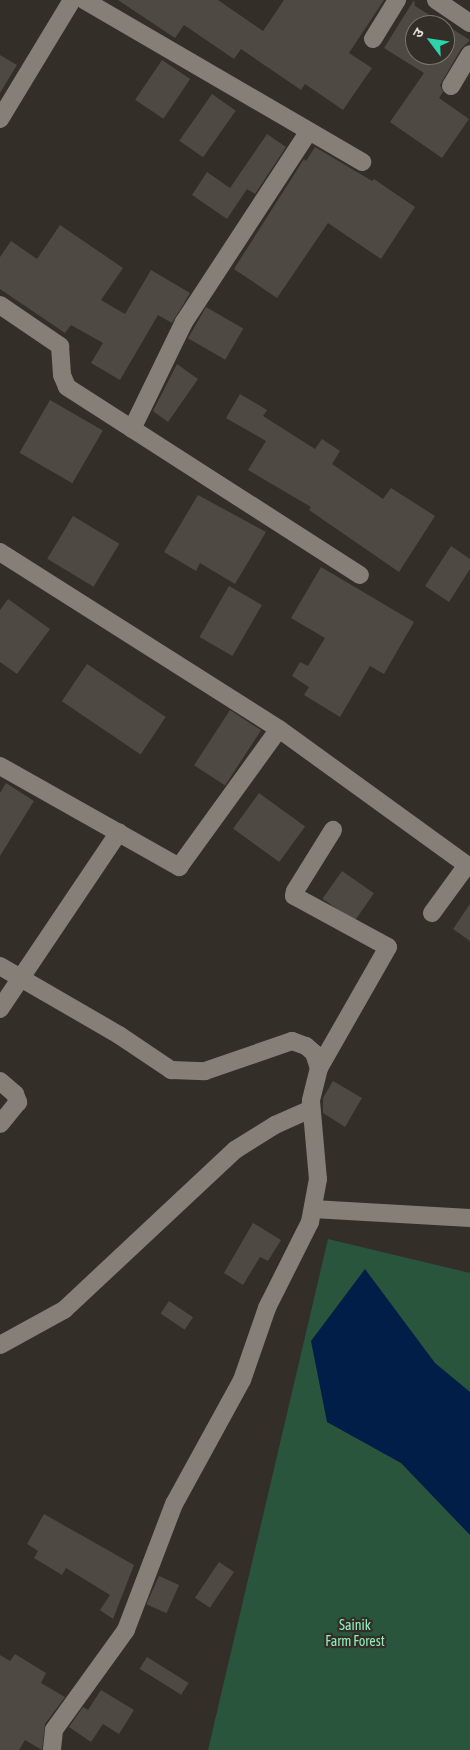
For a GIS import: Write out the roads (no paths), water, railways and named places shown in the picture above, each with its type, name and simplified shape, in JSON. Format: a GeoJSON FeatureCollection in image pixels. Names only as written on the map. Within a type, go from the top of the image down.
{"type":"FeatureCollection","features":[{"type":"Feature","properties":{"kind":"street"},"geometry":{"type":"LineString","coordinates":[[0,119],[72,0]]}},
{"type":"Feature","properties":{"kind":"street"},"geometry":{"type":"LineString","coordinates":[[84,0],[362,162]]}},
{"type":"Feature","properties":{"kind":"street"},"geometry":{"type":"LineString","coordinates":[[373,39],[397,0]]}},
{"type":"Feature","properties":{"kind":"street"},"geometry":{"type":"LineString","coordinates":[[436,0],[470,23]]}},
{"type":"Feature","properties":{"kind":"street"},"geometry":{"type":"LineString","coordinates":[[451,86],[470,54]]}},
{"type":"Feature","properties":{"kind":"street"},"geometry":{"type":"LineString","coordinates":[[132,429],[184,322],[309,131]]}},
{"type":"Feature","properties":{"kind":"street"},"geometry":{"type":"LineString","coordinates":[[0,306],[60,346],[62,376],[67,387],[360,575]]}},
{"type":"Feature","properties":{"kind":"street"},"geometry":{"type":"LineString","coordinates":[[0,552],[279,729],[468,866],[432,913]]}},
{"type":"Feature","properties":{"kind":"street"},"geometry":{"type":"LineString","coordinates":[[0,766],[119,832],[173,866],[182,866],[279,729]]}},
{"type":"Feature","properties":{"kind":"street"},"geometry":{"type":"LineString","coordinates":[[52,1750],[54,1730],[126,1630],[174,1504],[242,1380],[267,1308],[299,1246],[313,1209],[318,1179],[311,1110],[319,1068],[388,947],[294,896],[295,891],[333,830]]}},
{"type":"Feature","properties":{"kind":"street"},"geometry":{"type":"LineString","coordinates":[[0,1009],[119,832]]}},
{"type":"Feature","properties":{"kind":"street"},"geometry":{"type":"LineString","coordinates":[[0,966],[119,1036],[171,1070],[205,1070],[292,1041],[306,1046],[314,1053],[319,1068]]}},
{"type":"Feature","properties":{"kind":"street"},"geometry":{"type":"LineString","coordinates":[[0,1081],[16,1094],[18,1102],[0,1124]]}},
{"type":"Feature","properties":{"kind":"street"},"geometry":{"type":"LineString","coordinates":[[0,1345],[64,1310],[235,1150],[275,1125],[311,1110]]}},
{"type":"Feature","properties":{"kind":"street"},"geometry":{"type":"LineString","coordinates":[[313,1209],[470,1218]]}},
{"type":"Feature","properties":{"kind":"water"},"geometry":{"type":"Polygon","coordinates":[[[365,1269],[435,1363],[470,1392],[470,1535],[401,1463],[327,1422],[311,1341],[365,1269]]]}},
{"type":"Feature","properties":{"kind":"park label","name":"Sainik Farm Forest"},"geometry":{"type":"Point","coordinates":[355,1634]}}]}
